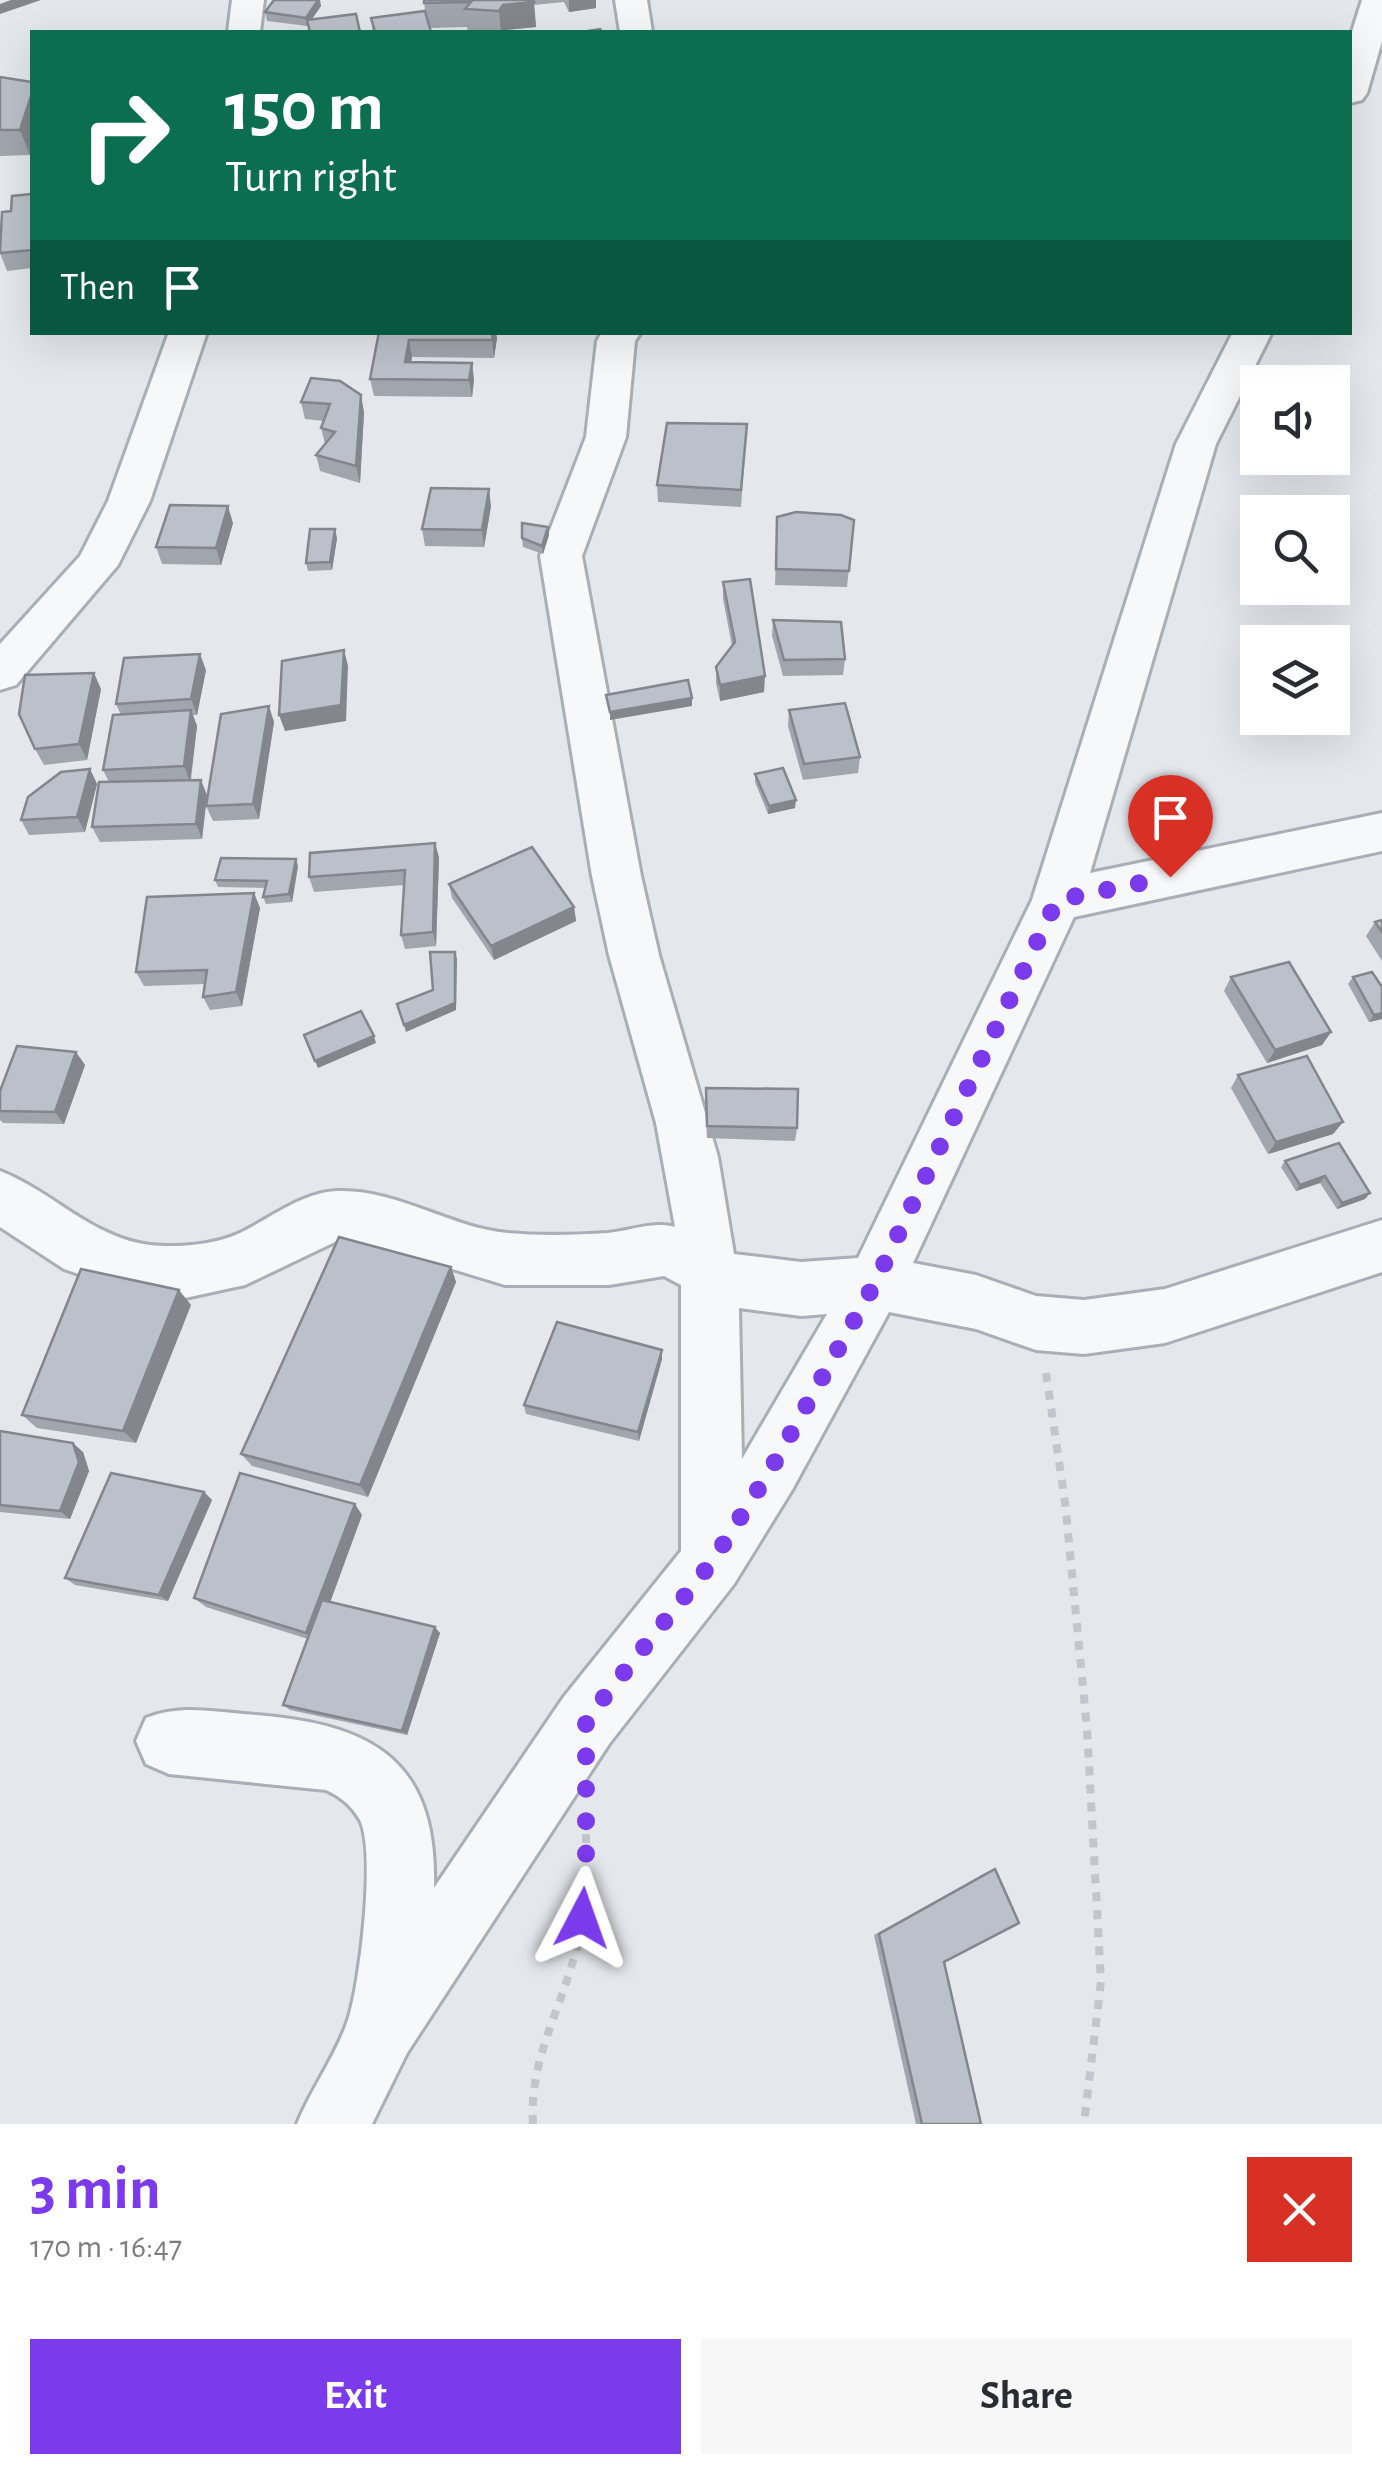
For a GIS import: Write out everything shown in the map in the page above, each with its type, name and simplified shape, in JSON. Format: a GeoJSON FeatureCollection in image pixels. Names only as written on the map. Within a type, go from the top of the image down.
{"type":"FeatureCollection","features":[{"type":"Feature","properties":{"kind":"street"},"geometry":{"type":"LineString","coordinates":[[244,30],[248,0]]}},
{"type":"Feature","properties":{"kind":"street"},"geometry":{"type":"LineString","coordinates":[[631,0],[636,30]]}},
{"type":"Feature","properties":{"kind":"street"},"geometry":{"type":"LineString","coordinates":[[1352,85],[1378,0]]}},
{"type":"Feature","properties":{"kind":"street"},"geometry":{"type":"LineString","coordinates":[[0,673],[97,565],[129,501],[187,335]]}},
{"type":"Feature","properties":{"kind":"street"},"geometry":{"type":"LineString","coordinates":[[620,335],[616,341],[608,432],[590,486],[564,538],[562,556],[626,925],[699,1193],[705,1269],[712,1562]]}},
{"type":"Feature","properties":{"kind":"street"},"geometry":{"type":"LineString","coordinates":[[333,2124],[382,2028],[586,1720],[712,1562],[771,1469],[875,1283],[1057,900],[1196,444],[1251,335]]}},
{"type":"Feature","properties":{"kind":"street"},"geometry":{"type":"LineString","coordinates":[[1057,900],[1382,832]]}},
{"type":"Feature","properties":{"kind":"street"},"geometry":{"type":"LineString","coordinates":[[0,1196],[84,1250],[148,1271],[213,1268],[244,1259],[313,1222],[337,1216],[380,1222],[505,1259],[610,1259],[664,1250],[684,1255],[726,1280],[801,1289],[875,1283],[976,1302],[1036,1323],[1084,1327],[1165,1316],[1382,1246]]}},
{"type":"Feature","properties":{"kind":"street"},"geometry":{"type":"LineString","coordinates":[[169,1740],[332,1758],[384,1792],[400,1834],[401,1877],[382,2028]]}},
{"type":"Feature","properties":{"kind":"path"},"geometry":{"type":"LineString","coordinates":[[1036,1323],[1052,1399],[1066,1502],[1087,1728],[1101,1981],[1084,2124]]}},
{"type":"Feature","properties":{"kind":"path"},"geometry":{"type":"LineString","coordinates":[[533,2124],[529,2094],[579,1942],[586,1895],[586,1817]]}},
{"type":"Feature","properties":{"kind":"building"},"geometry":{"type":"Polygon","coordinates":[[[274,0],[318,0],[306,18],[265,12],[274,0]]]}},
{"type":"Feature","properties":{"kind":"building"},"geometry":{"type":"Polygon","coordinates":[[[424,0],[534,2],[503,5],[499,11],[465,9],[471,2],[424,0]]]}},
{"type":"Feature","properties":{"kind":"building"},"geometry":{"type":"Polygon","coordinates":[[[425,11],[430,30],[374,30],[371,18],[425,11]]]}},
{"type":"Feature","properties":{"kind":"building"},"geometry":{"type":"Polygon","coordinates":[[[356,14],[360,30],[310,30],[307,20],[356,14]]]}},
{"type":"Feature","properties":{"kind":"building"},"geometry":{"type":"Polygon","coordinates":[[[0,77],[30,82],[30,99],[20,130],[0,130],[0,77]]]}},
{"type":"Feature","properties":{"kind":"building"},"geometry":{"type":"Polygon","coordinates":[[[30,194],[30,250],[0,253],[2,212],[11,211],[12,196],[30,194]]]}},
{"type":"Feature","properties":{"kind":"building"},"geometry":{"type":"Polygon","coordinates":[[[378,335],[493,335],[492,340],[409,340],[405,362],[472,363],[469,380],[370,379],[378,335]]]}},
{"type":"Feature","properties":{"kind":"building"},"geometry":{"type":"Polygon","coordinates":[[[311,378],[340,381],[361,395],[356,466],[316,455],[335,432],[321,428],[330,404],[301,402],[311,378]]]}},
{"type":"Feature","properties":{"kind":"building"},"geometry":{"type":"Polygon","coordinates":[[[667,423],[747,424],[741,490],[657,485],[667,423]]]}},
{"type":"Feature","properties":{"kind":"building"},"geometry":{"type":"Polygon","coordinates":[[[431,488],[489,489],[482,530],[422,529],[431,488]]]}},
{"type":"Feature","properties":{"kind":"building"},"geometry":{"type":"Polygon","coordinates":[[[170,505],[228,506],[216,548],[156,547],[170,505]]]}},
{"type":"Feature","properties":{"kind":"building"},"geometry":{"type":"Polygon","coordinates":[[[796,512],[841,515],[854,520],[849,571],[776,569],[777,517],[796,512]]]}},
{"type":"Feature","properties":{"kind":"building"},"geometry":{"type":"Polygon","coordinates":[[[522,523],[548,527],[542,546],[522,538],[522,523]]]}},
{"type":"Feature","properties":{"kind":"building"},"geometry":{"type":"Polygon","coordinates":[[[310,529],[335,529],[330,562],[306,563],[310,529]]]}},
{"type":"Feature","properties":{"kind":"building"},"geometry":{"type":"Polygon","coordinates":[[[750,579],[765,676],[720,685],[716,667],[735,642],[723,582],[750,579]]]}},
{"type":"Feature","properties":{"kind":"building"},"geometry":{"type":"Polygon","coordinates":[[[773,620],[841,622],[845,659],[784,660],[773,620]]]}},
{"type":"Feature","properties":{"kind":"building"},"geometry":{"type":"Polygon","coordinates":[[[344,650],[341,705],[279,715],[282,661],[344,650]]]}},
{"type":"Feature","properties":{"kind":"building"},"geometry":{"type":"Polygon","coordinates":[[[200,654],[191,699],[116,704],[124,658],[200,654]]]}},
{"type":"Feature","properties":{"kind":"building"},"geometry":{"type":"Polygon","coordinates":[[[94,673],[79,744],[35,749],[19,714],[25,675],[94,673]]]}},
{"type":"Feature","properties":{"kind":"building"},"geometry":{"type":"Polygon","coordinates":[[[688,680],[692,698],[610,712],[606,695],[688,680]]]}},
{"type":"Feature","properties":{"kind":"building"},"geometry":{"type":"Polygon","coordinates":[[[845,703],[860,757],[804,764],[789,710],[845,703]]]}},
{"type":"Feature","properties":{"kind":"building"},"geometry":{"type":"Polygon","coordinates":[[[269,706],[253,804],[206,806],[221,714],[269,706]]]}},
{"type":"Feature","properties":{"kind":"building"},"geometry":{"type":"Polygon","coordinates":[[[191,710],[184,766],[103,770],[113,715],[191,710]]]}},
{"type":"Feature","properties":{"kind":"building"},"geometry":{"type":"Polygon","coordinates":[[[783,768],[796,800],[769,806],[755,774],[783,768]]]}},
{"type":"Feature","properties":{"kind":"building"},"geometry":{"type":"Polygon","coordinates":[[[90,769],[77,817],[21,820],[28,797],[61,772],[90,769]]]}},
{"type":"Feature","properties":{"kind":"building"},"geometry":{"type":"Polygon","coordinates":[[[201,780],[196,824],[92,827],[99,782],[201,780]]]}},
{"type":"Feature","properties":{"kind":"building"},"geometry":{"type":"Polygon","coordinates":[[[435,843],[433,932],[401,935],[405,870],[309,877],[310,853],[435,843]]]}},
{"type":"Feature","properties":{"kind":"building"},"geometry":{"type":"Polygon","coordinates":[[[532,847],[574,907],[491,946],[449,884],[532,847]]]}},
{"type":"Feature","properties":{"kind":"building"},"geometry":{"type":"Polygon","coordinates":[[[221,858],[296,859],[289,894],[263,897],[267,881],[215,880],[221,858]]]}},
{"type":"Feature","properties":{"kind":"building"},"geometry":{"type":"Polygon","coordinates":[[[254,893],[236,992],[203,997],[207,970],[136,972],[147,897],[254,893]]]}},
{"type":"Feature","properties":{"kind":"building"},"geometry":{"type":"Polygon","coordinates":[[[430,952],[455,952],[455,1003],[404,1025],[397,1004],[433,990],[430,952]]]}},
{"type":"Feature","properties":{"kind":"building"},"geometry":{"type":"Polygon","coordinates":[[[1289,962],[1331,1032],[1275,1050],[1231,977],[1289,962]]]}},
{"type":"Feature","properties":{"kind":"building"},"geometry":{"type":"Polygon","coordinates":[[[1372,972],[1382,987],[1382,1013],[1374,1015],[1353,977],[1372,972]]]}},
{"type":"Feature","properties":{"kind":"building"},"geometry":{"type":"Polygon","coordinates":[[[361,1011],[374,1036],[315,1061],[304,1035],[361,1011]]]}},
{"type":"Feature","properties":{"kind":"building"},"geometry":{"type":"Polygon","coordinates":[[[17,1046],[76,1052],[55,1112],[0,1111],[0,1091],[17,1046]]]}},
{"type":"Feature","properties":{"kind":"building"},"geometry":{"type":"Polygon","coordinates":[[[1307,1056],[1343,1122],[1276,1142],[1238,1075],[1307,1056]]]}},
{"type":"Feature","properties":{"kind":"building"},"geometry":{"type":"Polygon","coordinates":[[[706,1088],[798,1089],[797,1128],[707,1126],[706,1088]]]}},
{"type":"Feature","properties":{"kind":"building"},"geometry":{"type":"Polygon","coordinates":[[[1339,1143],[1370,1193],[1342,1203],[1325,1176],[1300,1185],[1285,1161],[1339,1143]]]}},
{"type":"Feature","properties":{"kind":"building"},"geometry":{"type":"Polygon","coordinates":[[[339,1237],[451,1267],[360,1485],[241,1454],[339,1237]]]}},
{"type":"Feature","properties":{"kind":"building"},"geometry":{"type":"Polygon","coordinates":[[[81,1269],[179,1290],[123,1431],[22,1415],[81,1269]]]}},
{"type":"Feature","properties":{"kind":"building"},"geometry":{"type":"Polygon","coordinates":[[[557,1322],[662,1350],[638,1432],[524,1405],[557,1322]]]}},
{"type":"Feature","properties":{"kind":"building"},"geometry":{"type":"Polygon","coordinates":[[[0,1431],[73,1443],[79,1462],[60,1511],[0,1505],[0,1431]]]}},
{"type":"Feature","properties":{"kind":"building"},"geometry":{"type":"Polygon","coordinates":[[[111,1473],[204,1492],[159,1595],[65,1578],[111,1473]]]}},
{"type":"Feature","properties":{"kind":"building"},"geometry":{"type":"Polygon","coordinates":[[[240,1473],[355,1504],[306,1633],[194,1598],[240,1473]]]}},
{"type":"Feature","properties":{"kind":"building"},"geometry":{"type":"Polygon","coordinates":[[[322,1600],[435,1627],[402,1731],[283,1705],[322,1600]]]}},
{"type":"Feature","properties":{"kind":"building"},"geometry":{"type":"Polygon","coordinates":[[[995,1869],[1019,1923],[944,1962],[981,2124],[922,2124],[879,1934],[995,1869]]]}},
{"type":"Feature","properties":{"kind":"route"},"geometry":{"type":"LineString","coordinates":[[582,1918],[586,1895],[586,1720],[712,1562],[771,1469],[875,1283],[1057,900],[1170,877]]}}]}
